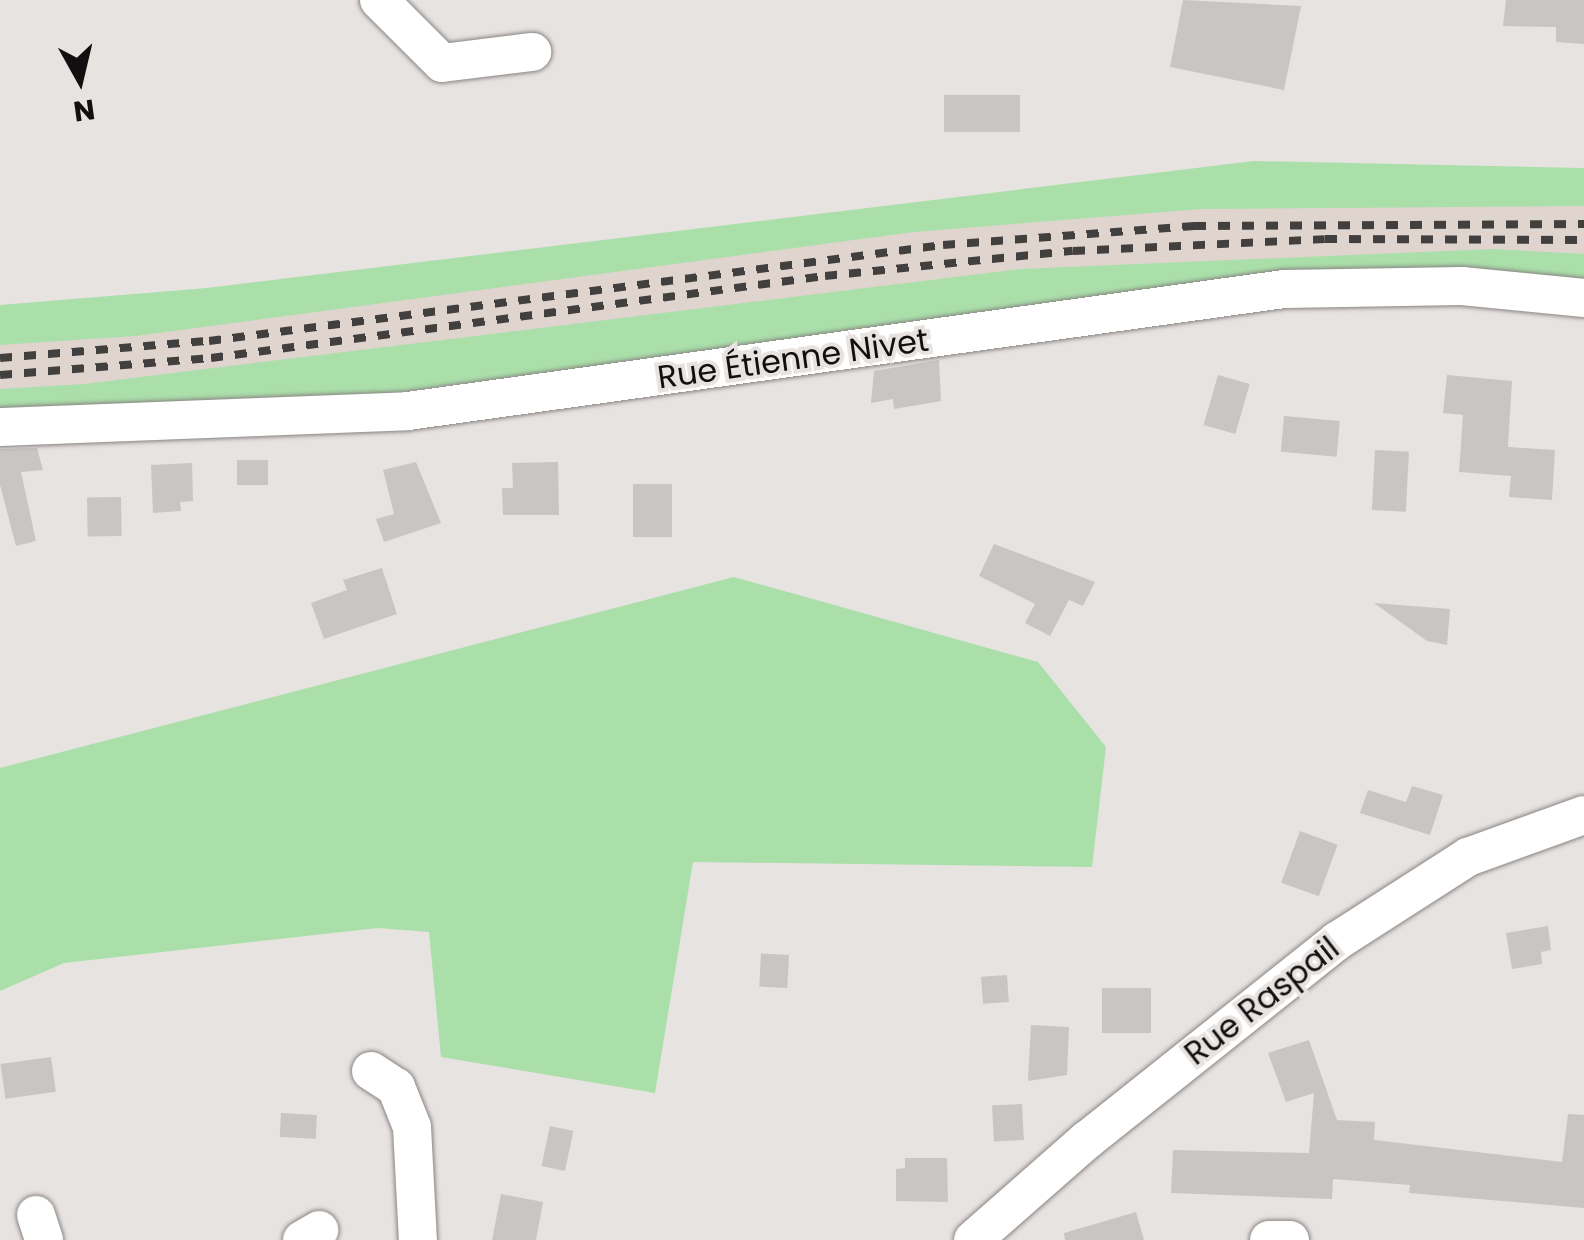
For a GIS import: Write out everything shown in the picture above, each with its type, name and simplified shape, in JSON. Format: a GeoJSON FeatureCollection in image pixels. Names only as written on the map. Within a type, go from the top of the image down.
{"type":"FeatureCollection","features":[{"type":"Feature","properties":{"kind":"street"},"geometry":{"type":"LineString","coordinates":[[379,0],[442,64],[532,52]]}},
{"type":"Feature","properties":{"kind":"street","name":"Rue Étienne Nivet"},"geometry":{"type":"LineString","coordinates":[[0,427],[408,411],[1284,289],[1462,286],[1584,298]]}},
{"type":"Feature","properties":{"kind":"street","name":"Rue Raspail"},"geometry":{"type":"LineString","coordinates":[[974,1240],[1087,1140],[1336,941],[1468,856],[1584,815]]}},
{"type":"Feature","properties":{"kind":"street"},"geometry":{"type":"LineString","coordinates":[[372,1071],[396,1087],[412,1127],[418,1240]]}},
{"type":"Feature","properties":{"kind":"street"},"geometry":{"type":"LineString","coordinates":[[1269,1240],[1290,1240]]}},
{"type":"Feature","properties":{"kind":"shaded area"},"geometry":{"type":"Polygon","coordinates":[[[1584,184],[1584,265],[0,403],[0,323],[858,213],[1584,184]]]}},
{"type":"Feature","properties":{"kind":"green space"},"geometry":{"type":"Polygon","coordinates":[[[1254,161],[1584,168],[1584,206],[1202,209],[914,232],[136,336],[0,345],[0,305],[207,288],[1254,161]]]}},
{"type":"Feature","properties":{"kind":"green space"},"geometry":{"type":"Polygon","coordinates":[[[1493,249],[1584,254],[1584,283],[1116,295],[335,401],[0,415],[0,389],[84,384],[1020,269],[1493,249]]]}},
{"type":"Feature","properties":{"kind":"green space"},"geometry":{"type":"Polygon","coordinates":[[[734,577],[1038,662],[1106,747],[1092,867],[693,862],[655,1093],[441,1057],[429,932],[378,928],[64,963],[0,991],[0,768],[734,577]]]}},
{"type":"Feature","properties":{"kind":"building"},"geometry":{"type":"Polygon","coordinates":[[[1183,0],[1301,6],[1284,90],[1170,67],[1183,0]]]}},
{"type":"Feature","properties":{"kind":"building"},"geometry":{"type":"Polygon","coordinates":[[[1506,0],[1584,0],[1584,44],[1556,42],[1556,27],[1503,26],[1506,0]]]}},
{"type":"Feature","properties":{"kind":"building"},"geometry":{"type":"Polygon","coordinates":[[[944,95],[1020,95],[1020,132],[944,132],[944,95]]]}},
{"type":"Feature","properties":{"kind":"building"},"geometry":{"type":"Polygon","coordinates":[[[939,360],[941,401],[894,409],[893,399],[871,403],[874,371],[939,360]]]}},
{"type":"Feature","properties":{"kind":"building"},"geometry":{"type":"Polygon","coordinates":[[[1218,375],[1250,384],[1235,434],[1204,425],[1218,375]]]}},
{"type":"Feature","properties":{"kind":"building"},"geometry":{"type":"Polygon","coordinates":[[[1447,375],[1512,381],[1508,447],[1555,450],[1552,500],[1509,497],[1511,476],[1459,472],[1463,415],[1443,413],[1447,375]]]}},
{"type":"Feature","properties":{"kind":"building"},"geometry":{"type":"Polygon","coordinates":[[[1284,416],[1340,421],[1337,457],[1281,452],[1284,416]]]}},
{"type":"Feature","properties":{"kind":"building"},"geometry":{"type":"Polygon","coordinates":[[[37,448],[43,470],[21,472],[36,541],[16,546],[0,485],[0,449],[37,448]]]}},
{"type":"Feature","properties":{"kind":"building"},"geometry":{"type":"Polygon","coordinates":[[[1375,450],[1409,452],[1406,512],[1372,510],[1375,450]]]}},
{"type":"Feature","properties":{"kind":"building"},"geometry":{"type":"Polygon","coordinates":[[[237,460],[268,460],[268,485],[237,485],[237,460]]]}},
{"type":"Feature","properties":{"kind":"building"},"geometry":{"type":"Polygon","coordinates":[[[416,462],[441,523],[384,542],[376,519],[394,514],[383,470],[416,462]]]}},
{"type":"Feature","properties":{"kind":"building"},"geometry":{"type":"Polygon","coordinates":[[[558,462],[559,515],[503,515],[502,488],[513,488],[512,463],[558,462]]]}},
{"type":"Feature","properties":{"kind":"building"},"geometry":{"type":"Polygon","coordinates":[[[192,463],[193,501],[180,502],[181,511],[153,513],[151,465],[192,463]]]}},
{"type":"Feature","properties":{"kind":"building"},"geometry":{"type":"Polygon","coordinates":[[[633,484],[672,484],[672,537],[633,537],[633,484]]]}},
{"type":"Feature","properties":{"kind":"building"},"geometry":{"type":"Polygon","coordinates":[[[121,497],[122,536],[88,537],[87,498],[121,497]]]}},
{"type":"Feature","properties":{"kind":"building"},"geometry":{"type":"Polygon","coordinates":[[[994,544],[1095,582],[1083,606],[1069,600],[1050,636],[1025,623],[1035,604],[979,576],[994,544]]]}},
{"type":"Feature","properties":{"kind":"building"},"geometry":{"type":"Polygon","coordinates":[[[382,568],[397,614],[324,639],[311,603],[347,590],[343,580],[382,568]]]}},
{"type":"Feature","properties":{"kind":"building"},"geometry":{"type":"Polygon","coordinates":[[[1374,603],[1450,609],[1447,645],[1427,641],[1374,603]]]}},
{"type":"Feature","properties":{"kind":"building"},"geometry":{"type":"Polygon","coordinates":[[[1412,786],[1443,795],[1430,835],[1360,813],[1368,790],[1406,802],[1412,786]]]}},
{"type":"Feature","properties":{"kind":"building"},"geometry":{"type":"Polygon","coordinates":[[[1300,831],[1338,845],[1319,896],[1281,883],[1300,831]]]}},
{"type":"Feature","properties":{"kind":"building"},"geometry":{"type":"Polygon","coordinates":[[[1548,926],[1551,950],[1541,952],[1542,964],[1512,969],[1506,933],[1548,926]]]}},
{"type":"Feature","properties":{"kind":"building"},"geometry":{"type":"Polygon","coordinates":[[[761,954],[789,955],[787,988],[759,986],[761,954]]]}},
{"type":"Feature","properties":{"kind":"building"},"geometry":{"type":"Polygon","coordinates":[[[1007,975],[1009,1002],[983,1004],[981,977],[1007,975]]]}},
{"type":"Feature","properties":{"kind":"building"},"geometry":{"type":"Polygon","coordinates":[[[1102,988],[1151,988],[1151,1033],[1102,1033],[1102,988]]]}},
{"type":"Feature","properties":{"kind":"building"},"geometry":{"type":"Polygon","coordinates":[[[1031,1025],[1069,1027],[1067,1075],[1028,1081],[1031,1025]]]}},
{"type":"Feature","properties":{"kind":"building"},"geometry":{"type":"Polygon","coordinates":[[[1309,1040],[1337,1120],[1375,1122],[1374,1140],[1562,1162],[1568,1114],[1584,1115],[1584,1208],[1409,1193],[1410,1185],[1333,1179],[1332,1199],[1171,1193],[1173,1150],[1309,1153],[1314,1093],[1286,1102],[1268,1053],[1309,1040]]]}},
{"type":"Feature","properties":{"kind":"building"},"geometry":{"type":"Polygon","coordinates":[[[51,1057],[56,1092],[5,1099],[0,1064],[51,1057]]]}},
{"type":"Feature","properties":{"kind":"building"},"geometry":{"type":"Polygon","coordinates":[[[1022,1104],[1024,1140],[994,1142],[992,1106],[1022,1104]]]}},
{"type":"Feature","properties":{"kind":"building"},"geometry":{"type":"Polygon","coordinates":[[[281,1113],[317,1115],[316,1139],[280,1137],[281,1113]]]}},
{"type":"Feature","properties":{"kind":"building"},"geometry":{"type":"Polygon","coordinates":[[[550,1126],[573,1131],[565,1171],[541,1166],[550,1126]]]}},
{"type":"Feature","properties":{"kind":"building"},"geometry":{"type":"Polygon","coordinates":[[[905,1158],[947,1158],[948,1202],[896,1201],[896,1169],[905,1168],[905,1158]]]}},
{"type":"Feature","properties":{"kind":"building"},"geometry":{"type":"Polygon","coordinates":[[[501,1194],[543,1202],[536,1240],[492,1240],[501,1194]]]}},
{"type":"Feature","properties":{"kind":"building"},"geometry":{"type":"Polygon","coordinates":[[[1136,1212],[1144,1240],[1065,1240],[1064,1233],[1136,1212]]]}},
{"type":"Feature","properties":{"kind":"railway"},"geometry":{"type":"LineString","coordinates":[[0,358],[209,341],[943,245],[1194,226],[1584,224]]}},
{"type":"Feature","properties":{"kind":"railway"},"geometry":{"type":"LineString","coordinates":[[0,375],[211,358],[825,276],[1073,251],[1325,239],[1584,240]]}}]}
